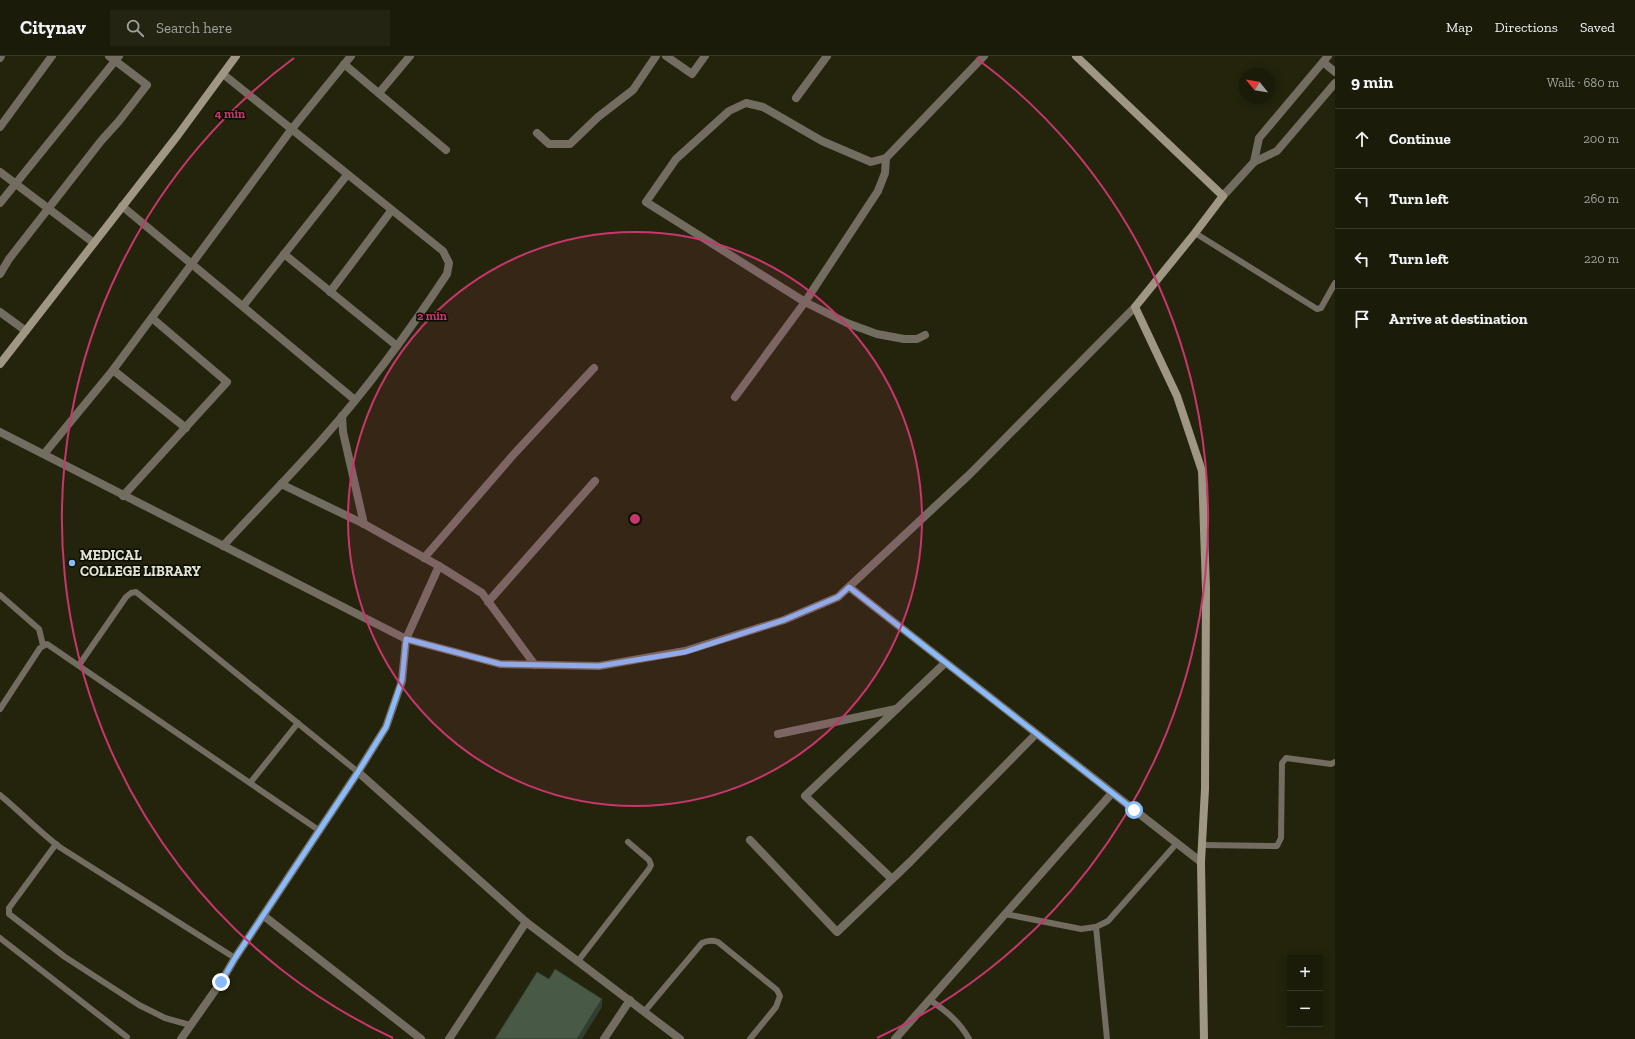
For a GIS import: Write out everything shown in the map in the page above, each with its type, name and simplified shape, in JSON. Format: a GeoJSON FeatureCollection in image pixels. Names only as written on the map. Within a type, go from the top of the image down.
{"type":"FeatureCollection","features":[{"type":"Feature","properties":{"kind":"main road"},"geometry":{"type":"LineString","coordinates":[[0,364],[178,135],[236,56]]}},
{"type":"Feature","properties":{"kind":"main road"},"geometry":{"type":"LineString","coordinates":[[1076,56],[1223,196],[1135,307],[1177,396],[1202,471],[1206,604],[1205,790],[1201,862],[1204,1039]]}},
{"type":"Feature","properties":{"kind":"street"},"geometry":{"type":"LineString","coordinates":[[0,127],[52,56]]}},
{"type":"Feature","properties":{"kind":"street"},"geometry":{"type":"LineString","coordinates":[[44,454],[113,370],[292,130],[351,56]]}},
{"type":"Feature","properties":{"kind":"street"},"geometry":{"type":"LineString","coordinates":[[379,93],[410,56]]}},
{"type":"Feature","properties":{"kind":"street"},"geometry":{"type":"LineString","coordinates":[[537,133],[549,144],[570,144],[598,117],[633,90],[656,56]]}},
{"type":"Feature","properties":{"kind":"street"},"geometry":{"type":"LineString","coordinates":[[666,56],[692,74],[705,56]]}},
{"type":"Feature","properties":{"kind":"street"},"geometry":{"type":"LineString","coordinates":[[796,98],[827,56]]}},
{"type":"Feature","properties":{"kind":"street"},"geometry":{"type":"LineString","coordinates":[[925,335],[916,339],[904,339],[877,334],[847,323],[805,302],[646,202],[676,159],[729,111],[746,103],[763,107],[822,141],[871,162],[886,158],[984,56]]}},
{"type":"Feature","properties":{"kind":"street"},"geometry":{"type":"LineString","coordinates":[[0,203],[114,58],[148,85],[101,141],[9,259],[0,274]]}},
{"type":"Feature","properties":{"kind":"street"},"geometry":{"type":"LineString","coordinates":[[1254,162],[1259,138],[1326,59],[1335,72]]}},
{"type":"Feature","properties":{"kind":"street"},"geometry":{"type":"LineString","coordinates":[[344,64],[446,150]]}},
{"type":"Feature","properties":{"kind":"street"},"geometry":{"type":"LineString","coordinates":[[223,74],[443,252],[449,263],[447,274],[397,346],[355,400],[327,434],[223,546]]}},
{"type":"Feature","properties":{"kind":"street"},"geometry":{"type":"LineString","coordinates":[[1223,196],[1254,162],[1277,151],[1335,83]]}},
{"type":"Feature","properties":{"kind":"street"},"geometry":{"type":"LineString","coordinates":[[735,397],[805,302],[878,191],[885,173],[886,158]]}},
{"type":"Feature","properties":{"kind":"street"},"geometry":{"type":"LineString","coordinates":[[0,172],[94,242]]}},
{"type":"Feature","properties":{"kind":"street"},"geometry":{"type":"LineString","coordinates":[[242,306],[347,175]]}},
{"type":"Feature","properties":{"kind":"street"},"geometry":{"type":"LineString","coordinates":[[122,206],[355,400]]}},
{"type":"Feature","properties":{"kind":"street"},"geometry":{"type":"LineString","coordinates":[[330,292],[391,211]]}},
{"type":"Feature","properties":{"kind":"street"},"geometry":{"type":"LineString","coordinates":[[284,254],[397,346]]}},
{"type":"Feature","properties":{"kind":"street"},"geometry":{"type":"LineString","coordinates":[[0,432],[406,639],[500,664],[599,666],[685,652],[784,620],[838,597],[970,474],[1135,307]]}},
{"type":"Feature","properties":{"kind":"street"},"geometry":{"type":"LineString","coordinates":[[0,312],[26,331]]}},
{"type":"Feature","properties":{"kind":"street"},"geometry":{"type":"LineString","coordinates":[[123,496],[227,382],[152,318]]}},
{"type":"Feature","properties":{"kind":"street"},"geometry":{"type":"LineString","coordinates":[[424,558],[514,454],[594,368]]}},
{"type":"Feature","properties":{"kind":"street"},"geometry":{"type":"LineString","coordinates":[[113,370],[186,428]]}},
{"type":"Feature","properties":{"kind":"street"},"geometry":{"type":"LineString","coordinates":[[342,416],[343,432],[364,524]]}},
{"type":"Feature","properties":{"kind":"street"},"geometry":{"type":"LineString","coordinates":[[488,602],[595,481]]}},
{"type":"Feature","properties":{"kind":"street"},"geometry":{"type":"LineString","coordinates":[[281,484],[364,524],[439,566],[482,593],[535,665]]}},
{"type":"Feature","properties":{"kind":"street"},"geometry":{"type":"LineString","coordinates":[[181,1039],[221,982],[235,958],[320,831],[386,727],[402,680],[406,639],[439,566]]}},
{"type":"Feature","properties":{"kind":"street"},"geometry":{"type":"LineString","coordinates":[[849,587],[1201,862]]}},
{"type":"Feature","properties":{"kind":"street"},"geometry":{"type":"LineString","coordinates":[[892,879],[806,796],[945,663]]}},
{"type":"Feature","properties":{"kind":"street"},"geometry":{"type":"LineString","coordinates":[[778,734],[897,709]]}},
{"type":"Feature","properties":{"kind":"street"},"geometry":{"type":"LineString","coordinates":[[750,840],[837,932],[892,879],[1036,734]]}},
{"type":"Feature","properties":{"kind":"street"},"geometry":{"type":"LineString","coordinates":[[358,772],[526,922],[680,1039]]}},
{"type":"Feature","properties":{"kind":"street"},"geometry":{"type":"LineString","coordinates":[[895,1039],[1112,793]]}},
{"type":"Feature","properties":{"kind":"street"},"geometry":{"type":"LineString","coordinates":[[264,916],[421,1039]]}},
{"type":"Feature","properties":{"kind":"street"},"geometry":{"type":"LineString","coordinates":[[449,1039],[526,922]]}},
{"type":"Feature","properties":{"kind":"street"},"geometry":{"type":"LineString","coordinates":[[604,1039],[630,1000]]}},
{"type":"Feature","properties":{"kind":"lane"},"geometry":{"type":"LineString","coordinates":[[1195,233],[1317,309],[1321,308],[1335,283]]}},
{"type":"Feature","properties":{"kind":"lane"},"geometry":{"type":"LineString","coordinates":[[79,665],[126,597],[131,593],[136,592],[358,772]]}},
{"type":"Feature","properties":{"kind":"lane"},"geometry":{"type":"LineString","coordinates":[[0,595],[39,629],[43,645],[0,709]]}},
{"type":"Feature","properties":{"kind":"lane"},"geometry":{"type":"LineString","coordinates":[[43,645],[47,644],[53,647],[320,831]]}},
{"type":"Feature","properties":{"kind":"lane"},"geometry":{"type":"LineString","coordinates":[[250,782],[298,723]]}},
{"type":"Feature","properties":{"kind":"lane"},"geometry":{"type":"LineString","coordinates":[[1202,845],[1277,846],[1281,838],[1282,763],[1284,760],[1286,758],[1331,764],[1335,762]]}},
{"type":"Feature","properties":{"kind":"lane"},"geometry":{"type":"LineString","coordinates":[[0,794],[56,844],[235,958]]}},
{"type":"Feature","properties":{"kind":"lane"},"geometry":{"type":"LineString","coordinates":[[578,961],[651,865],[648,860],[628,842]]}},
{"type":"Feature","properties":{"kind":"lane"},"geometry":{"type":"LineString","coordinates":[[1006,914],[1081,929],[1096,927],[1108,921],[1177,843]]}},
{"type":"Feature","properties":{"kind":"lane"},"geometry":{"type":"LineString","coordinates":[[56,844],[9,908],[9,914],[65,957],[139,1006],[165,1018],[190,1025]]}},
{"type":"Feature","properties":{"kind":"lane"},"geometry":{"type":"LineString","coordinates":[[1096,927],[1107,1039]]}},
{"type":"Feature","properties":{"kind":"lane"},"geometry":{"type":"LineString","coordinates":[[0,938],[127,1037]]}},
{"type":"Feature","properties":{"kind":"lane"},"geometry":{"type":"LineString","coordinates":[[644,1012],[702,944],[708,940],[712,940],[718,942],[777,990],[780,996],[776,1007],[750,1039]]}},
{"type":"Feature","properties":{"kind":"lane"},"geometry":{"type":"LineString","coordinates":[[930,1000],[952,1016],[964,1030],[969,1039]]}},
{"type":"Feature","properties":{"kind":"building"},"geometry":{"type":"Polygon","coordinates":[[[555,969],[602,999],[577,1039],[495,1039],[537,972],[549,979],[555,969]]]}},
{"type":"Feature","properties":{"kind":"place","name":"MEDICAL COLLEGE LIBRARY"},"geometry":{"type":"Point","coordinates":[72,563]}},
{"type":"Feature","properties":{"kind":"route"},"geometry":{"type":"LineString","coordinates":[[221,982],[235,958],[264,916],[301,857],[320,831],[386,727],[402,680],[406,639],[500,664],[599,666],[685,652],[784,620],[838,597],[849,587],[1134,810]]}}]}
